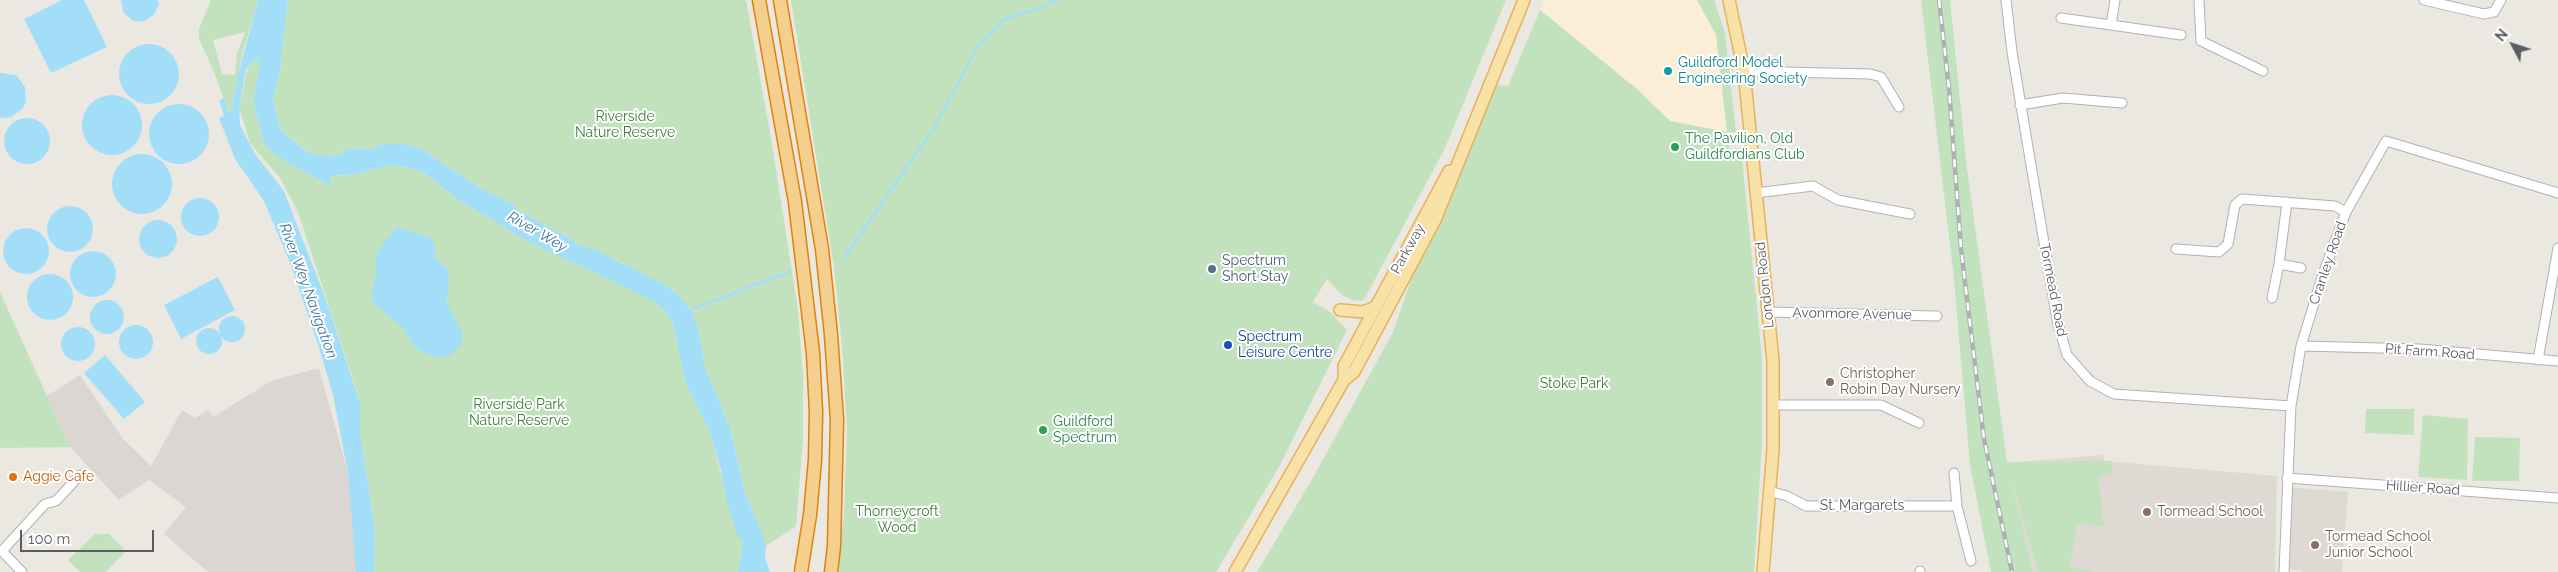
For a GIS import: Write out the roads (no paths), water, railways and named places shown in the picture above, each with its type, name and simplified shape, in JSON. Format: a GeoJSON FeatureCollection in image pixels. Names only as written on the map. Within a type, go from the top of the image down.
{"type":"FeatureCollection","features":[{"type":"Feature","properties":{"kind":"highway"},"geometry":{"type":"LineString","coordinates":[[759,0],[795,202],[809,310],[816,436],[807,539],[802,569]]}},
{"type":"Feature","properties":{"kind":"highway"},"geometry":{"type":"LineString","coordinates":[[780,0],[822,249],[836,398],[835,490],[826,572]]}},
{"type":"Feature","properties":{"kind":"main road","name":"Parkway"},"geometry":{"type":"LineString","coordinates":[[1235,572],[1344,380],[1354,372],[1435,220],[1524,0]]}},
{"type":"Feature","properties":{"kind":"main road","name":"London Road"},"geometry":{"type":"LineString","coordinates":[[1729,0],[1744,71],[1773,361],[1769,491],[1763,572]]}},
{"type":"Feature","properties":{"kind":"main road","name":"Parkway"},"geometry":{"type":"LineString","coordinates":[[1344,380],[1344,366],[1477,118]]}},
{"type":"Feature","properties":{"kind":"main road"},"geometry":{"type":"LineString","coordinates":[[1340,310],[1362,312],[1376,307]]}},
{"type":"Feature","properties":{"kind":"street","name":"Tormead Road"},"geometry":{"type":"LineString","coordinates":[[2006,0],[2020,106],[2057,320],[2067,355],[2081,374],[2096,386],[2114,394],[2291,406]]}},
{"type":"Feature","properties":{"kind":"street"},"geometry":{"type":"LineString","coordinates":[[2111,25],[2115,0]]}},
{"type":"Feature","properties":{"kind":"street"},"geometry":{"type":"LineString","coordinates":[[2199,0],[2201,41],[2263,71]]}},
{"type":"Feature","properties":{"kind":"street"},"geometry":{"type":"LineString","coordinates":[[2424,0],[2484,14],[2494,12],[2500,0]]}},
{"type":"Feature","properties":{"kind":"street"},"geometry":{"type":"LineString","coordinates":[[2061,18],[2181,35]]}},
{"type":"Feature","properties":{"kind":"street"},"geometry":{"type":"LineString","coordinates":[[1744,71],[1870,74],[1881,78],[1899,107]]}},
{"type":"Feature","properties":{"kind":"street"},"geometry":{"type":"LineString","coordinates":[[2020,106],[2063,98],[2122,103]]}},
{"type":"Feature","properties":{"kind":"street","name":"Cranley Road"},"geometry":{"type":"LineString","coordinates":[[2284,572],[2291,406],[2301,346],[2346,212],[2386,141],[2558,193]]}},
{"type":"Feature","properties":{"kind":"street"},"geometry":{"type":"LineString","coordinates":[[1756,193],[1813,186],[1838,200],[1910,214]]}},
{"type":"Feature","properties":{"kind":"street"},"geometry":{"type":"LineString","coordinates":[[2176,249],[2219,252],[2228,244],[2234,205],[2242,199],[2335,206],[2346,212]]}},
{"type":"Feature","properties":{"kind":"street"},"geometry":{"type":"LineString","coordinates":[[2272,298],[2287,202]]}},
{"type":"Feature","properties":{"kind":"street"},"geometry":{"type":"LineString","coordinates":[[2538,360],[2558,248]]}},
{"type":"Feature","properties":{"kind":"street"},"geometry":{"type":"LineString","coordinates":[[2278,264],[2301,268]]}},
{"type":"Feature","properties":{"kind":"street","name":"Avonmore Avenue"},"geometry":{"type":"LineString","coordinates":[[1768,312],[1937,316]]}},
{"type":"Feature","properties":{"kind":"street","name":"Pit Farm Road"},"geometry":{"type":"LineString","coordinates":[[2301,346],[2420,349],[2558,361]]}},
{"type":"Feature","properties":{"kind":"street"},"geometry":{"type":"LineString","coordinates":[[1772,405],[1881,405],[1919,423]]}},
{"type":"Feature","properties":{"kind":"street"},"geometry":{"type":"LineString","coordinates":[[1954,473],[1957,506],[1965,531],[1971,561]]}},
{"type":"Feature","properties":{"kind":"street"},"geometry":{"type":"LineString","coordinates":[[22,572],[2,552],[45,504],[56,501],[80,475]]}},
{"type":"Feature","properties":{"kind":"street","name":"Hillier Road"},"geometry":{"type":"LineString","coordinates":[[2287,478],[2558,498]]}},
{"type":"Feature","properties":{"kind":"street","name":"St. Margarets"},"geometry":{"type":"LineString","coordinates":[[1769,491],[1787,496],[1806,506],[1957,506]]}},
{"type":"Feature","properties":{"kind":"water"},"geometry":{"type":"Polygon","coordinates":[[[62,0],[84,0],[107,47],[51,73],[24,19],[62,0]]]}},
{"type":"Feature","properties":{"kind":"water"},"geometry":{"type":"Polygon","coordinates":[[[121,0],[158,0],[159,4],[154,15],[138,22],[132,20],[123,12],[121,0]]]}},
{"type":"Feature","properties":{"kind":"water"},"geometry":{"type":"Polygon","coordinates":[[[258,0],[288,0],[280,70],[273,100],[281,131],[305,150],[311,154],[338,156],[348,148],[372,149],[382,144],[403,144],[420,148],[482,189],[515,205],[516,209],[573,240],[576,244],[596,250],[662,283],[678,294],[689,309],[695,308],[692,314],[698,327],[705,367],[730,428],[745,493],[766,546],[765,558],[770,572],[738,572],[743,542],[737,534],[727,502],[721,470],[710,432],[686,384],[673,324],[664,309],[655,302],[529,242],[460,201],[424,173],[411,168],[392,165],[350,175],[331,176],[329,182],[333,184],[332,187],[280,158],[270,150],[263,140],[255,111],[254,96],[260,65],[256,59],[246,69],[239,108],[240,125],[255,154],[284,191],[328,305],[360,403],[360,433],[374,524],[375,544],[374,572],[356,572],[348,473],[333,395],[318,344],[290,263],[264,201],[235,159],[219,118],[224,116],[219,100],[224,98],[228,112],[231,112],[238,75],[258,0]]]}},
{"type":"Feature","properties":{"kind":"water"},"geometry":{"type":"Polygon","coordinates":[[[143,44],[155,44],[166,49],[174,57],[179,68],[177,86],[166,99],[155,104],[143,104],[132,99],[124,91],[119,80],[119,68],[124,57],[132,49],[143,44]]]}},
{"type":"Feature","properties":{"kind":"water"},"geometry":{"type":"Polygon","coordinates":[[[0,73],[16,75],[25,87],[26,101],[23,108],[11,117],[0,118],[0,73]]]}},
{"type":"Feature","properties":{"kind":"water"},"geometry":{"type":"Polygon","coordinates":[[[106,95],[118,95],[129,100],[137,108],[142,119],[140,137],[129,150],[118,155],[106,155],[95,150],[87,142],[82,131],[82,119],[87,108],[95,100],[106,95]]]}},
{"type":"Feature","properties":{"kind":"water"},"geometry":{"type":"Polygon","coordinates":[[[173,104],[185,104],[196,109],[204,117],[209,128],[207,146],[196,159],[185,164],[173,164],[162,159],[154,151],[149,140],[149,128],[154,117],[162,109],[173,104]]]}},
{"type":"Feature","properties":{"kind":"water"},"geometry":{"type":"Polygon","coordinates":[[[27,118],[40,122],[46,128],[50,141],[46,154],[40,160],[27,164],[14,160],[8,154],[4,141],[8,128],[14,122],[27,118]]]}},
{"type":"Feature","properties":{"kind":"water"},"geometry":{"type":"Polygon","coordinates":[[[136,154],[148,154],[159,159],[167,167],[172,178],[170,196],[159,209],[148,214],[136,214],[125,209],[117,201],[112,190],[112,178],[117,167],[125,159],[136,154]]]}},
{"type":"Feature","properties":{"kind":"water"},"geometry":{"type":"Polygon","coordinates":[[[200,198],[213,204],[219,217],[213,230],[200,236],[187,230],[181,217],[187,204],[200,198]]]}},
{"type":"Feature","properties":{"kind":"water"},"geometry":{"type":"Polygon","coordinates":[[[70,206],[83,210],[89,216],[93,229],[89,242],[83,248],[70,252],[57,248],[51,242],[47,229],[51,216],[57,210],[70,206]]]}},
{"type":"Feature","properties":{"kind":"water"},"geometry":{"type":"Polygon","coordinates":[[[158,220],[171,226],[177,239],[171,252],[158,258],[145,252],[139,239],[145,226],[158,220]]]}},
{"type":"Feature","properties":{"kind":"water"},"geometry":{"type":"Polygon","coordinates":[[[397,227],[431,238],[436,248],[434,258],[448,268],[449,293],[446,301],[462,333],[462,344],[450,355],[440,358],[421,352],[411,342],[402,327],[374,304],[371,294],[376,274],[376,253],[397,227]]]}},
{"type":"Feature","properties":{"kind":"water"},"geometry":{"type":"Polygon","coordinates":[[[26,228],[39,232],[45,238],[49,251],[45,264],[39,270],[26,274],[13,270],[7,264],[3,251],[7,238],[13,232],[26,228]]]}},
{"type":"Feature","properties":{"kind":"water"},"geometry":{"type":"Polygon","coordinates":[[[93,251],[106,255],[112,261],[116,274],[112,287],[106,293],[93,297],[80,293],[74,287],[70,274],[74,261],[80,255],[93,251]]]}},
{"type":"Feature","properties":{"kind":"water"},"geometry":{"type":"Polygon","coordinates":[[[50,274],[63,278],[69,284],[73,297],[69,310],[63,316],[50,320],[37,316],[31,310],[27,297],[31,284],[37,278],[50,274]]]}},
{"type":"Feature","properties":{"kind":"water"},"geometry":{"type":"Polygon","coordinates":[[[218,277],[235,310],[181,339],[164,305],[218,277]]]}},
{"type":"Feature","properties":{"kind":"water"},"geometry":{"type":"Polygon","coordinates":[[[107,300],[114,301],[119,305],[123,310],[123,324],[119,329],[114,333],[107,334],[100,333],[95,329],[91,324],[90,317],[91,310],[95,305],[100,301],[107,300]]]}},
{"type":"Feature","properties":{"kind":"water"},"geometry":{"type":"Polygon","coordinates":[[[232,316],[241,320],[245,329],[241,338],[232,342],[223,338],[219,329],[223,320],[232,316]]]}},
{"type":"Feature","properties":{"kind":"water"},"geometry":{"type":"Polygon","coordinates":[[[136,325],[143,326],[148,330],[152,335],[152,349],[148,354],[143,358],[136,359],[129,358],[124,354],[120,349],[119,342],[120,335],[124,330],[129,326],[136,325]]]}},
{"type":"Feature","properties":{"kind":"water"},"geometry":{"type":"Polygon","coordinates":[[[78,327],[85,328],[90,332],[94,337],[94,351],[90,356],[85,360],[78,361],[71,360],[66,356],[62,351],[61,344],[62,337],[66,332],[71,328],[78,327]]]}},
{"type":"Feature","properties":{"kind":"water"},"geometry":{"type":"Polygon","coordinates":[[[209,328],[218,332],[222,341],[218,350],[209,354],[200,350],[196,341],[200,332],[209,328]]]}},
{"type":"Feature","properties":{"kind":"water"},"geometry":{"type":"Polygon","coordinates":[[[105,355],[145,402],[124,419],[84,373],[105,355]]]}},
{"type":"Feature","properties":{"kind":"waterway"},"geometry":{"type":"LineString","coordinates":[[844,258],[934,128],[979,44],[1003,20],[1059,0]]}},
{"type":"Feature","properties":{"kind":"waterway"},"geometry":{"type":"LineString","coordinates":[[694,309],[788,272]]}},
{"type":"Feature","properties":{"kind":"railway"},"geometry":{"type":"LineString","coordinates":[[1939,0],[1949,89],[1961,249],[1984,439],[2012,572]]}},
{"type":"Feature","properties":{"kind":"place","name":"Guildford Model Engineering Society"},"geometry":{"type":"Point","coordinates":[1668,71]}},
{"type":"Feature","properties":{"kind":"place","name":"The Pavilion, Old Guildfordians Club"},"geometry":{"type":"Point","coordinates":[1675,147]}},
{"type":"Feature","properties":{"kind":"place","name":"Spectrum Short Stay"},"geometry":{"type":"Point","coordinates":[1212,269]}},
{"type":"Feature","properties":{"kind":"place","name":"Spectrum Leisure Centre"},"geometry":{"type":"Point","coordinates":[1228,345]}},
{"type":"Feature","properties":{"kind":"place","name":"Christopher Robin Day Nursery"},"geometry":{"type":"Point","coordinates":[1830,382]}},
{"type":"Feature","properties":{"kind":"place","name":"Guildford Spectrum"},"geometry":{"type":"Point","coordinates":[1043,430]}},
{"type":"Feature","properties":{"kind":"place","name":"Aggie Cafe"},"geometry":{"type":"Point","coordinates":[13,477]}},
{"type":"Feature","properties":{"kind":"place","name":"Tormead School"},"geometry":{"type":"Point","coordinates":[2147,512]}},
{"type":"Feature","properties":{"kind":"place","name":"Tormead School Junior School"},"geometry":{"type":"Point","coordinates":[2315,545]}},
{"type":"Feature","properties":{"kind":"park label","name":"Riverside Nature Reserve"},"geometry":{"type":"Point","coordinates":[625,126]}},
{"type":"Feature","properties":{"kind":"park label","name":"Stoke Park"},"geometry":{"type":"Point","coordinates":[1574,384]}},
{"type":"Feature","properties":{"kind":"park label","name":"Riverside Park Nature Reserve"},"geometry":{"type":"Point","coordinates":[519,414]}},
{"type":"Feature","properties":{"kind":"park label","name":"Thorneycroft Wood"},"geometry":{"type":"Point","coordinates":[897,520]}},
{"type":"Feature","properties":{"kind":"water label","name":"River Wey"},"geometry":{"type":"Point","coordinates":[537,232]}},
{"type":"Feature","properties":{"kind":"water label","name":"River Wey Navigation"},"geometry":{"type":"Point","coordinates":[308,291]}}]}
